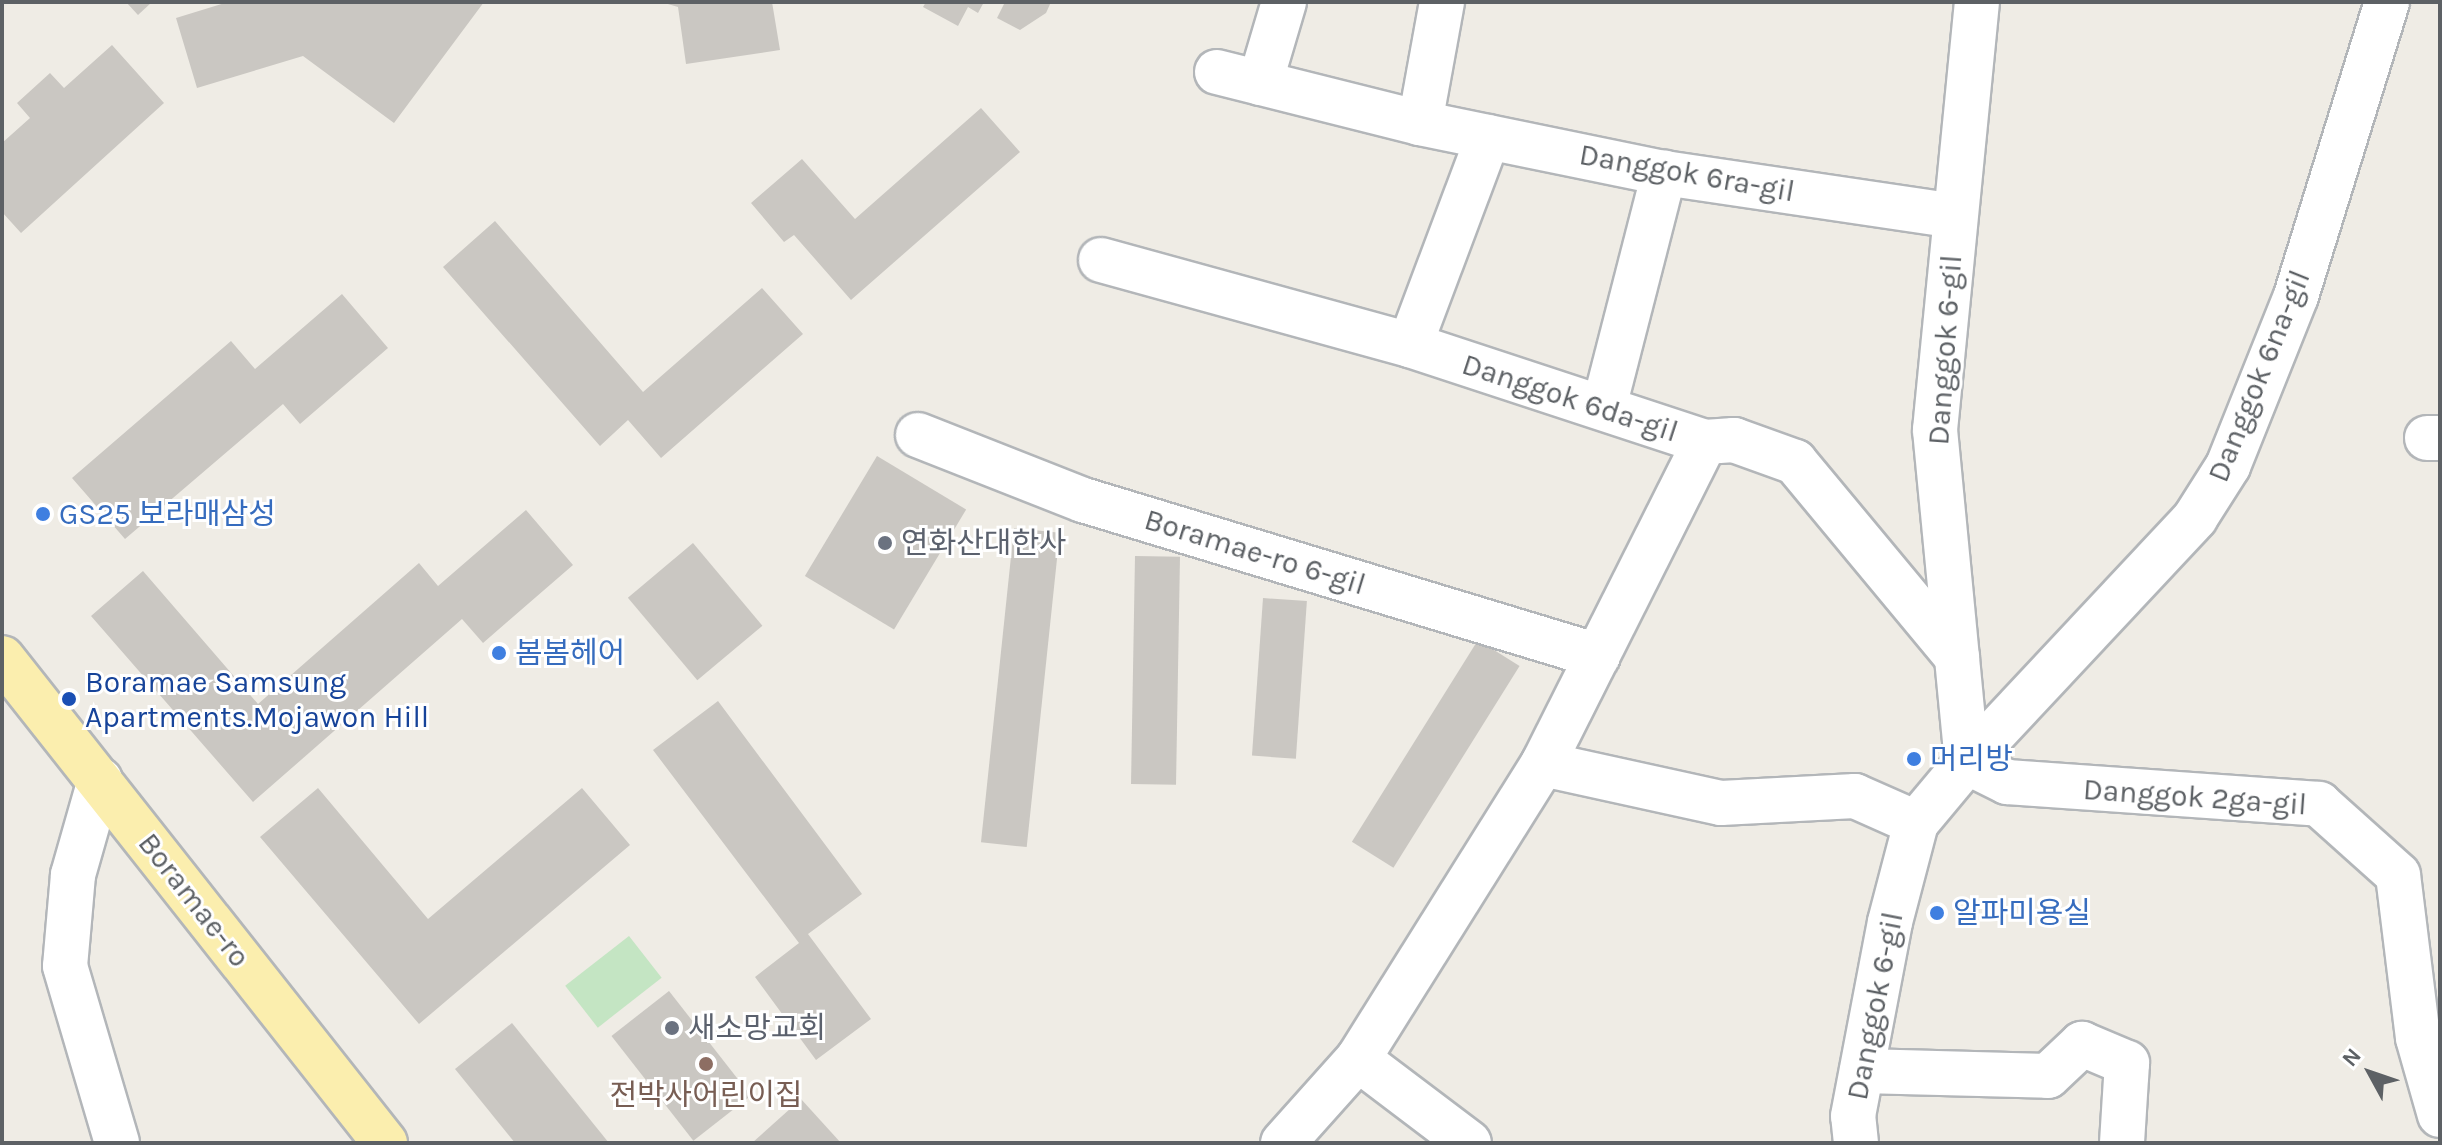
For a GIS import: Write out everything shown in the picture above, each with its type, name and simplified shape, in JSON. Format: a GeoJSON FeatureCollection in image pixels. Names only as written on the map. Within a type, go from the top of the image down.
{"type":"FeatureCollection","features":[{"type":"Feature","properties":{"kind":"main road","name":"Boramae-ro"},"geometry":{"type":"LineString","coordinates":[[2,658],[385,1143]]}},
{"type":"Feature","properties":{"kind":"street"},"geometry":{"type":"LineString","coordinates":[[1260,83],[1284,2]]}},
{"type":"Feature","properties":{"kind":"street"},"geometry":{"type":"LineString","coordinates":[[1420,123],[1442,2]]}},
{"type":"Feature","properties":{"kind":"street","name":"Danggok 6-gil"},"geometry":{"type":"LineString","coordinates":[[1856,1143],[1853,1116],[1890,922],[1916,823],[1967,762],[1935,430],[1977,2]]}},
{"type":"Feature","properties":{"kind":"street","name":"Danggok 6na-gil"},"geometry":{"type":"LineString","coordinates":[[1967,762],[2195,518],[2228,466],[2296,296],[2387,2]]}},
{"type":"Feature","properties":{"kind":"street","name":"Danggok 6ra-gil"},"geometry":{"type":"LineString","coordinates":[[1217,72],[1420,123],[1664,173],[1954,216]]}},
{"type":"Feature","properties":{"kind":"street"},"geometry":{"type":"LineString","coordinates":[[1410,345],[1488,137]]}},
{"type":"Feature","properties":{"kind":"street"},"geometry":{"type":"LineString","coordinates":[[1604,407],[1664,173]]}},
{"type":"Feature","properties":{"kind":"street","name":"Danggok 6da-gil"},"geometry":{"type":"LineString","coordinates":[[1101,260],[1410,345],[1705,442],[1734,440],[1795,462],[1957,657]]}},
{"type":"Feature","properties":{"kind":"street","name":"Boramae-ro 6-gil"},"geometry":{"type":"LineString","coordinates":[[918,435],[1083,500],[1598,656]]}},
{"type":"Feature","properties":{"kind":"street"},"geometry":{"type":"LineString","coordinates":[[1283,1143],[1358,1059],[1543,764],[1705,442]]}},
{"type":"Feature","properties":{"kind":"street","name":"Danggok 2ga-gil"},"geometry":{"type":"LineString","coordinates":[[1967,762],[2007,782],[2319,804],[2398,875],[2418,1038],[2440,1115]]}},
{"type":"Feature","properties":{"kind":"street"},"geometry":{"type":"LineString","coordinates":[[1543,764],[1721,803],[1855,796],[1916,823]]}},
{"type":"Feature","properties":{"kind":"street"},"geometry":{"type":"LineString","coordinates":[[100,780],[73,875],[65,966],[117,1143]]}},
{"type":"Feature","properties":{"kind":"street"},"geometry":{"type":"LineString","coordinates":[[1862,1071],[2048,1076],[2082,1044],[2127,1063],[2122,1143]]}},
{"type":"Feature","properties":{"kind":"street"},"geometry":{"type":"LineString","coordinates":[[1358,1059],[1469,1143]]}},
{"type":"Feature","properties":{"kind":"green space"},"geometry":{"type":"Polygon","coordinates":[[[629,936],[662,978],[598,1028],[565,986],[629,936]]]}},
{"type":"Feature","properties":{"kind":"building"},"geometry":{"type":"Polygon","coordinates":[[[126,2],[152,2],[138,15],[126,2]]]}},
{"type":"Feature","properties":{"kind":"building"},"geometry":{"type":"Polygon","coordinates":[[[228,2],[484,2],[394,123],[303,56],[197,88],[176,18],[228,2]]]}},
{"type":"Feature","properties":{"kind":"building"},"geometry":{"type":"Polygon","coordinates":[[[661,2],[772,2],[780,50],[686,64],[678,7],[661,2]]]}},
{"type":"Feature","properties":{"kind":"building"},"geometry":{"type":"Polygon","coordinates":[[[926,2],[984,2],[978,13],[968,7],[958,26],[923,7],[926,2]]]}},
{"type":"Feature","properties":{"kind":"building"},"geometry":{"type":"Polygon","coordinates":[[[1005,2],[1051,2],[1046,13],[1020,30],[997,18],[1005,2]]]}},
{"type":"Feature","properties":{"kind":"building"},"geometry":{"type":"Polygon","coordinates":[[[112,45],[164,103],[21,233],[2,212],[2,143],[30,118],[17,103],[50,73],[64,88],[112,45]]]}},
{"type":"Feature","properties":{"kind":"building"},"geometry":{"type":"Polygon","coordinates":[[[981,108],[1020,152],[851,300],[794,235],[784,242],[751,203],[802,159],[855,219],[981,108]]]}},
{"type":"Feature","properties":{"kind":"building"},"geometry":{"type":"Polygon","coordinates":[[[495,221],[643,392],[762,288],[803,334],[661,458],[628,420],[600,446],[443,267],[495,221]]]}},
{"type":"Feature","properties":{"kind":"building"},"geometry":{"type":"Polygon","coordinates":[[[342,294],[388,348],[300,424],[283,404],[125,539],[72,478],[231,341],[255,369],[342,294]]]}},
{"type":"Feature","properties":{"kind":"building","name":"연화산대한사"},"geometry":{"type":"Polygon","coordinates":[[[877,456],[966,510],[894,630],[805,576],[877,456]]]}},
{"type":"Feature","properties":{"kind":"building"},"geometry":{"type":"Polygon","coordinates":[[[526,510],[573,565],[483,643],[462,619],[253,802],[91,616],[143,571],[258,704],[419,563],[438,586],[526,510]]]}},
{"type":"Feature","properties":{"kind":"building"},"geometry":{"type":"Polygon","coordinates":[[[1014,528],[1060,533],[1027,847],[981,842],[1014,528]]]}},
{"type":"Feature","properties":{"kind":"building"},"geometry":{"type":"Polygon","coordinates":[[[693,543],[762,626],[697,680],[628,598],[693,543]]]}},
{"type":"Feature","properties":{"kind":"building"},"geometry":{"type":"Polygon","coordinates":[[[1135,556],[1180,557],[1176,785],[1131,784],[1135,556]]]}},
{"type":"Feature","properties":{"kind":"building"},"geometry":{"type":"Polygon","coordinates":[[[1263,598],[1307,601],[1296,759],[1252,756],[1263,598]]]}},
{"type":"Feature","properties":{"kind":"building"},"geometry":{"type":"Polygon","coordinates":[[[1478,640],[1520,666],[1393,868],[1352,842],[1478,640]]]}},
{"type":"Feature","properties":{"kind":"building"},"geometry":{"type":"Polygon","coordinates":[[[718,701],[862,894],[808,934],[871,1019],[816,1060],[755,977],[799,943],[653,750],[718,701]]]}},
{"type":"Feature","properties":{"kind":"building"},"geometry":{"type":"Polygon","coordinates":[[[318,788],[428,919],[582,788],[630,845],[419,1024],[260,837],[318,788]]]}},
{"type":"Feature","properties":{"kind":"building"},"geometry":{"type":"Polygon","coordinates":[[[669,991],[751,1096],[693,1141],[611,1036],[669,991]]]}},
{"type":"Feature","properties":{"kind":"building"},"geometry":{"type":"Polygon","coordinates":[[[512,1023],[609,1143],[515,1143],[455,1069],[512,1023]]]}},
{"type":"Feature","properties":{"kind":"building"},"geometry":{"type":"Polygon","coordinates":[[[801,1099],[841,1143],[752,1143],[801,1099]]]}},
{"type":"Feature","properties":{"kind":"place","name":"GS25 보라매삼성"},"geometry":{"type":"Point","coordinates":[43,514]}},
{"type":"Feature","properties":{"kind":"place","name":"연화산대한사"},"geometry":{"type":"Point","coordinates":[885,543]}},
{"type":"Feature","properties":{"kind":"place","name":"봄봄헤어"},"geometry":{"type":"Point","coordinates":[499,653]}},
{"type":"Feature","properties":{"kind":"place","name":"Boramae Samsung Apartments.Mojawon Hill"},"geometry":{"type":"Point","coordinates":[69,699]}},
{"type":"Feature","properties":{"kind":"place","name":"머리방"},"geometry":{"type":"Point","coordinates":[1914,759]}},
{"type":"Feature","properties":{"kind":"place","name":"알파미용실"},"geometry":{"type":"Point","coordinates":[1937,913]}},
{"type":"Feature","properties":{"kind":"place","name":"새소망교회"},"geometry":{"type":"Point","coordinates":[672,1028]}},
{"type":"Feature","properties":{"kind":"place","name":"전박사어린이집"},"geometry":{"type":"Point","coordinates":[706,1064]}}]}
